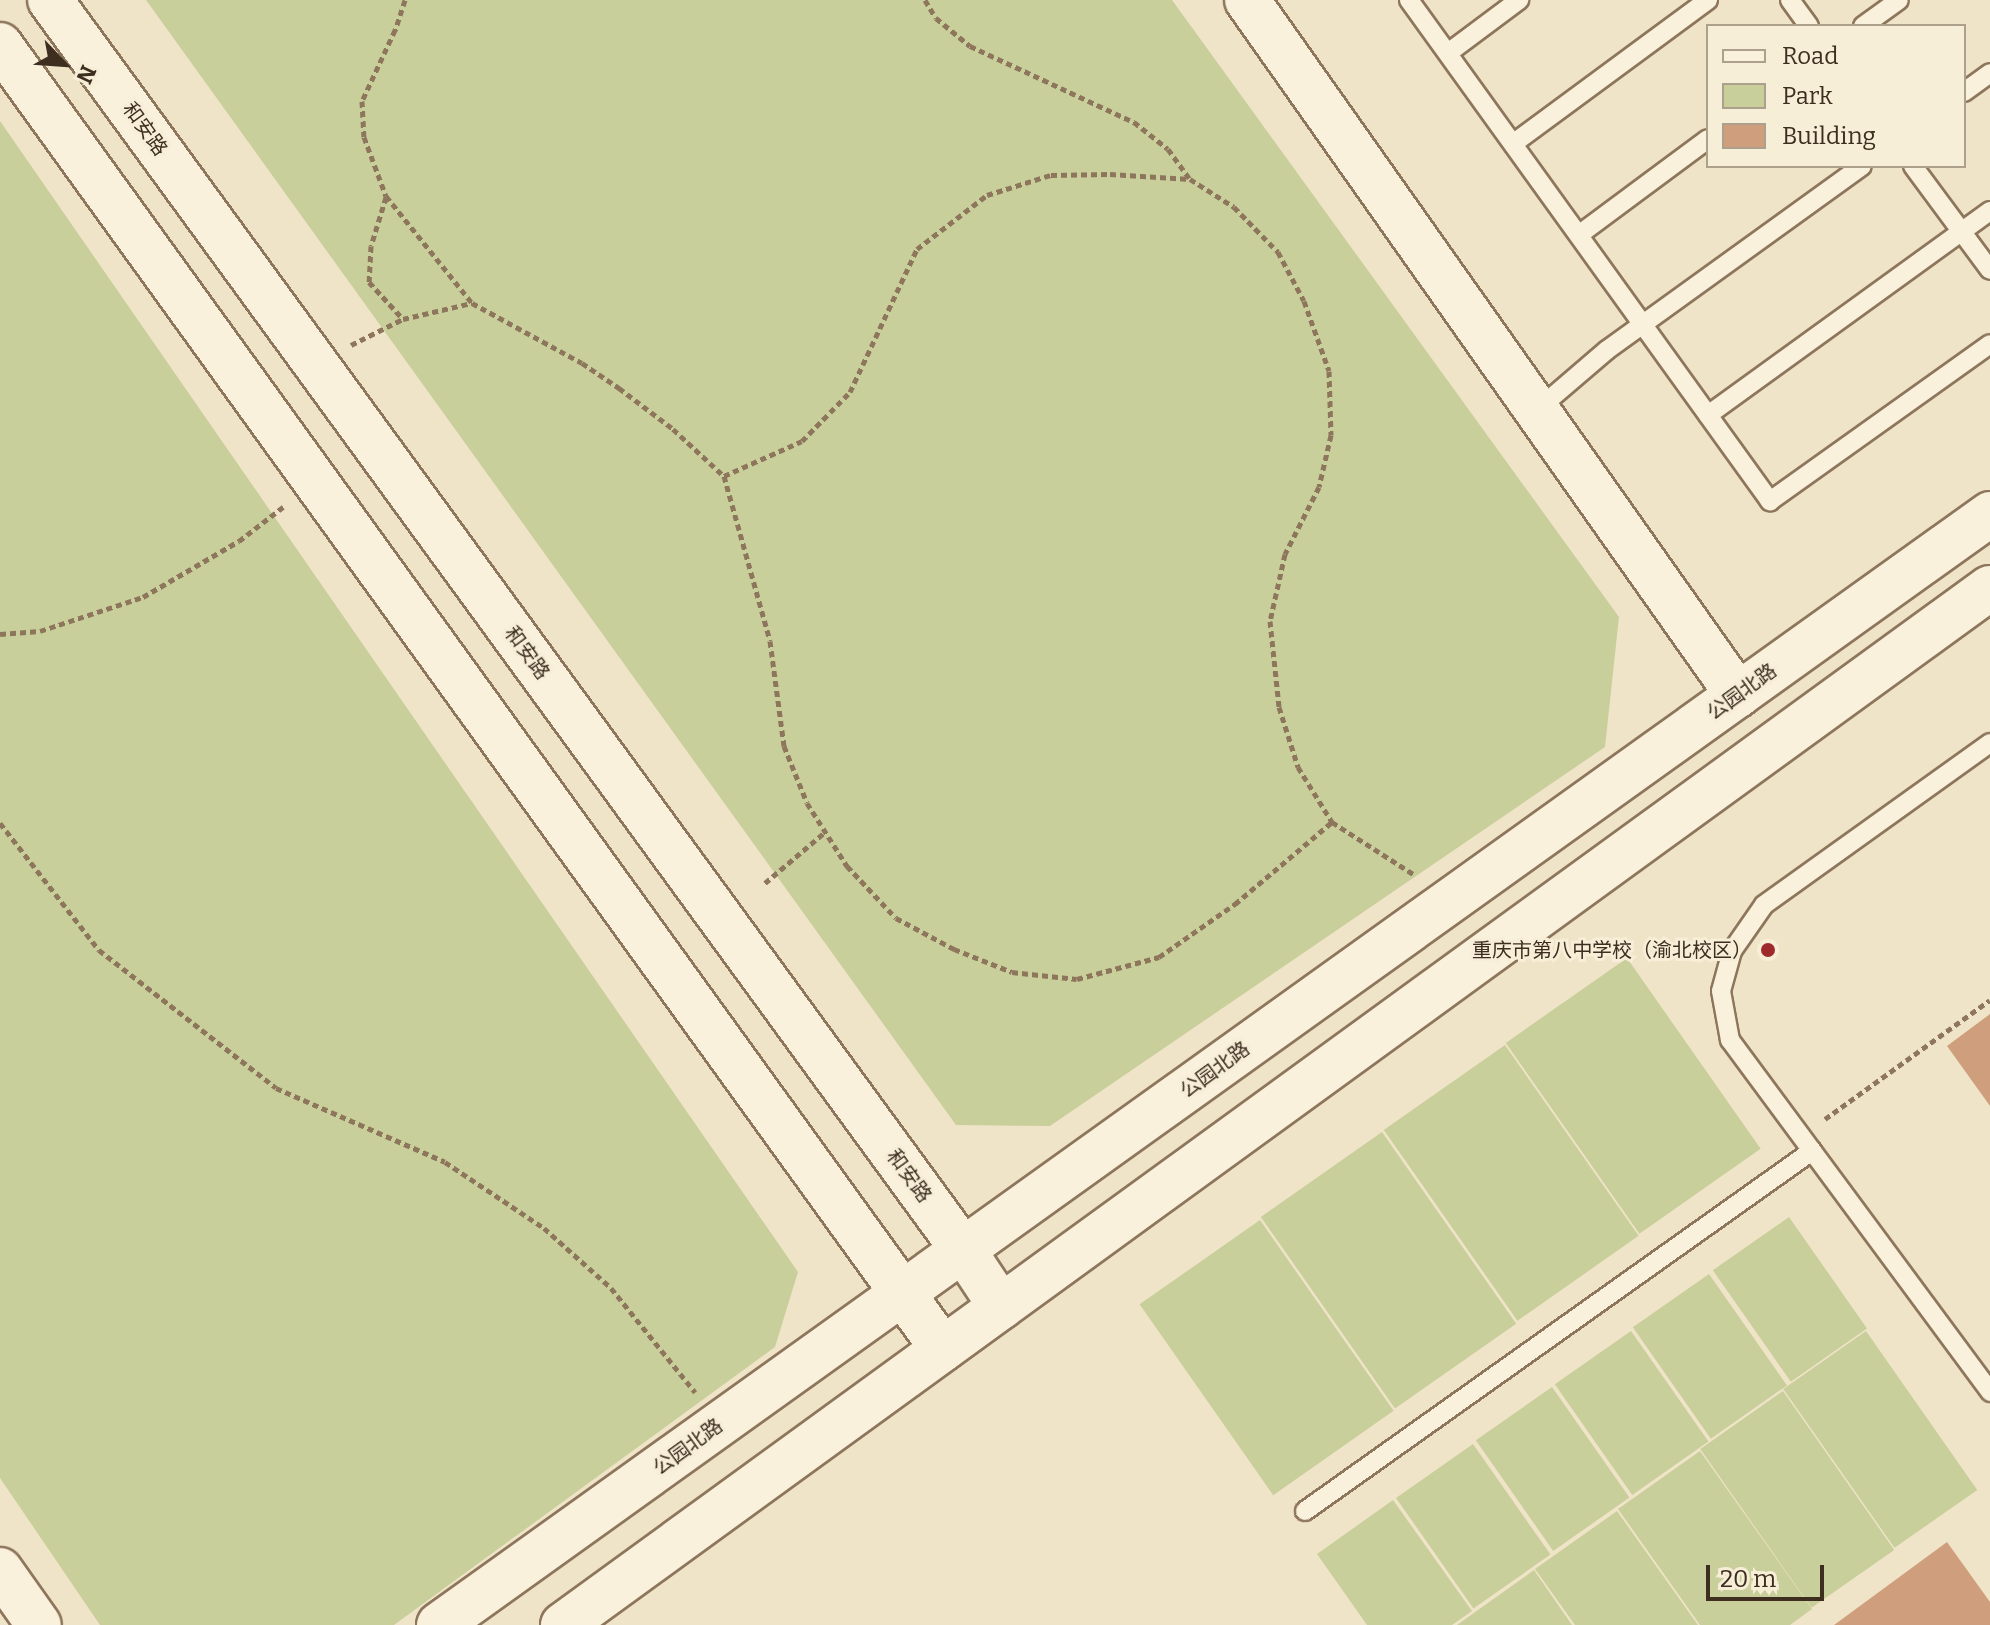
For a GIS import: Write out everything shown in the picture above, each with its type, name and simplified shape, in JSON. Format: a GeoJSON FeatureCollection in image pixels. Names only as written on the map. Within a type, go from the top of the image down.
{"type":"FeatureCollection","features":[{"type":"Feature","properties":{"kind":"main road","name":"和安路"},"geometry":{"type":"LineString","coordinates":[[50,0],[964,1251],[1001,1307]]}},
{"type":"Feature","properties":{"kind":"main road"},"geometry":{"type":"LineString","coordinates":[[1247,0],[1738,695]]}},
{"type":"Feature","properties":{"kind":"main road"},"geometry":{"type":"LineString","coordinates":[[0,45],[943,1349]]}},
{"type":"Feature","properties":{"kind":"main road","name":"公园北路"},"geometry":{"type":"LineString","coordinates":[[439,1625],[1990,514]]}},
{"type":"Feature","properties":{"kind":"main road"},"geometry":{"type":"LineString","coordinates":[[563,1625],[1990,588]]}},
{"type":"Feature","properties":{"kind":"main road"},"geometry":{"type":"LineString","coordinates":[[0,1570],[39,1625]]}},
{"type":"Feature","properties":{"kind":"lane"},"geometry":{"type":"LineString","coordinates":[[1409,0],[1770,501],[1990,344]]}},
{"type":"Feature","properties":{"kind":"lane"},"geometry":{"type":"LineString","coordinates":[[1448,53],[1519,0]]}},
{"type":"Feature","properties":{"kind":"lane"},"geometry":{"type":"LineString","coordinates":[[1514,143],[1708,0]]}},
{"type":"Feature","properties":{"kind":"lane"},"geometry":{"type":"LineString","coordinates":[[1790,0],[1808,24]]}},
{"type":"Feature","properties":{"kind":"lane"},"geometry":{"type":"LineString","coordinates":[[1866,24],[1899,0]]}},
{"type":"Feature","properties":{"kind":"lane"},"geometry":{"type":"LineString","coordinates":[[1966,91],[1990,73]]}},
{"type":"Feature","properties":{"kind":"lane"},"geometry":{"type":"LineString","coordinates":[[1580,234],[1706,140]]}},
{"type":"Feature","properties":{"kind":"lane"},"geometry":{"type":"LineString","coordinates":[[1537,410],[1644,324],[1859,168]]}},
{"type":"Feature","properties":{"kind":"lane"},"geometry":{"type":"LineString","coordinates":[[1915,168],[1990,270]]}},
{"type":"Feature","properties":{"kind":"lane"},"geometry":{"type":"LineString","coordinates":[[1708,415],[1990,211]]}},
{"type":"Feature","properties":{"kind":"lane"},"geometry":{"type":"LineString","coordinates":[[1990,743],[1764,905],[1732,951],[1721,991],[1730,1040],[1990,1392]]}},
{"type":"Feature","properties":{"kind":"lane"},"geometry":{"type":"LineString","coordinates":[[1305,1511],[1807,1144]]}},
{"type":"Feature","properties":{"kind":"path"},"geometry":{"type":"LineString","coordinates":[[405,0],[395,30],[362,101],[364,137],[386,196],[472,303],[582,363],[619,388],[673,429],[724,476],[770,641],[784,746],[807,803],[847,866],[896,918],[954,949],[1012,972],[1077,979],[1159,957],[1235,904],[1332,822]]}},
{"type":"Feature","properties":{"kind":"path"},"geometry":{"type":"LineString","coordinates":[[925,0],[936,18],[970,46],[1134,122],[1168,149],[1190,179],[1234,207],[1278,252],[1304,301],[1329,371],[1331,435],[1319,487],[1285,554],[1270,621],[1279,707],[1298,767],[1332,822],[1453,899]]}},
{"type":"Feature","properties":{"kind":"path"},"geometry":{"type":"LineString","coordinates":[[724,476],[802,441],[850,392],[917,249],[987,195],[1051,175],[1110,174],[1190,179]]}},
{"type":"Feature","properties":{"kind":"path"},"geometry":{"type":"LineString","coordinates":[[386,196],[371,246],[369,282],[403,319]]}},
{"type":"Feature","properties":{"kind":"path"},"geometry":{"type":"LineString","coordinates":[[315,363],[403,319],[472,303]]}},
{"type":"Feature","properties":{"kind":"path"},"geometry":{"type":"LineString","coordinates":[[0,634],[40,631],[143,597],[239,541],[293,499]]}},
{"type":"Feature","properties":{"kind":"path"},"geometry":{"type":"LineString","coordinates":[[0,823],[99,950],[276,1088],[445,1162],[544,1228],[611,1288],[721,1424]]}},
{"type":"Feature","properties":{"kind":"path"},"geometry":{"type":"LineString","coordinates":[[765,883],[825,832]]}},
{"type":"Feature","properties":{"kind":"path"},"geometry":{"type":"LineString","coordinates":[[1807,1144],[1990,1000]]}},
{"type":"Feature","properties":{"kind":"green space"},"geometry":{"type":"Polygon","coordinates":[[[146,0],[1172,0],[1619,617],[1605,747],[1050,1126],[956,1125],[146,0]]]}},
{"type":"Feature","properties":{"kind":"green space"},"geometry":{"type":"Polygon","coordinates":[[[0,121],[798,1272],[775,1347],[394,1625],[100,1625],[0,1478],[0,121]]]}},
{"type":"Feature","properties":{"kind":"green space"},"geometry":{"type":"Polygon","coordinates":[[[1627,958],[1761,1149],[1639,1234],[1506,1043],[1627,958]]]}},
{"type":"Feature","properties":{"kind":"green space"},"geometry":{"type":"Polygon","coordinates":[[[1505,1045],[1639,1236],[1517,1321],[1384,1130],[1505,1045]]]}},
{"type":"Feature","properties":{"kind":"green space"},"geometry":{"type":"Polygon","coordinates":[[[1382,1132],[1516,1324],[1395,1409],[1261,1217],[1382,1132]]]}},
{"type":"Feature","properties":{"kind":"green space"},"geometry":{"type":"Polygon","coordinates":[[[1789,1217],[1867,1328],[1791,1382],[1713,1270],[1789,1217]]]}},
{"type":"Feature","properties":{"kind":"green space"},"geometry":{"type":"Polygon","coordinates":[[[1260,1220],[1394,1411],[1273,1495],[1140,1304],[1260,1220]]]}},
{"type":"Feature","properties":{"kind":"green space"},"geometry":{"type":"Polygon","coordinates":[[[1709,1274],[1787,1385],[1711,1439],[1633,1327],[1709,1274]]]}},
{"type":"Feature","properties":{"kind":"green space"},"geometry":{"type":"Polygon","coordinates":[[[1631,1331],[1708,1442],[1632,1495],[1555,1384],[1631,1331]]]}},
{"type":"Feature","properties":{"kind":"green space"},"geometry":{"type":"Polygon","coordinates":[[[1866,1331],[1977,1490],[1895,1548],[1783,1389],[1866,1331]]]}},
{"type":"Feature","properties":{"kind":"green space"},"geometry":{"type":"Polygon","coordinates":[[[1552,1387],[1629,1498],[1553,1551],[1476,1440],[1552,1387]]]}},
{"type":"Feature","properties":{"kind":"green space"},"geometry":{"type":"Polygon","coordinates":[[[1783,1391],[1894,1550],[1812,1608],[1700,1449],[1783,1391]]]}},
{"type":"Feature","properties":{"kind":"green space"},"geometry":{"type":"Polygon","coordinates":[[[1473,1444],[1550,1555],[1473,1609],[1396,1498],[1473,1444]]]}},
{"type":"Feature","properties":{"kind":"green space"},"geometry":{"type":"Polygon","coordinates":[[[1700,1451],[1812,1609],[1790,1625],[1700,1625],[1618,1509],[1700,1451]]]}},
{"type":"Feature","properties":{"kind":"green space"},"geometry":{"type":"Polygon","coordinates":[[[1393,1500],[1472,1611],[1452,1625],[1367,1625],[1317,1554],[1393,1500]]]}},
{"type":"Feature","properties":{"kind":"green space"},"geometry":{"type":"Polygon","coordinates":[[[1617,1511],[1698,1625],[1575,1625],[1535,1569],[1617,1511]]]}},
{"type":"Feature","properties":{"kind":"green space"},"geometry":{"type":"Polygon","coordinates":[[[1534,1570],[1572,1625],[1457,1625],[1534,1570]]]}},
{"type":"Feature","properties":{"kind":"building"},"geometry":{"type":"Polygon","coordinates":[[[1990,1014],[1990,1106],[1947,1046],[1990,1014]]]}},
{"type":"Feature","properties":{"kind":"building"},"geometry":{"type":"Polygon","coordinates":[[[1947,1542],[1990,1602],[1990,1625],[1834,1625],[1947,1542]]]}},
{"type":"Feature","properties":{"kind":"place","name":"重庆市第八中学校（渝北校区）"},"geometry":{"type":"Point","coordinates":[1768,950]}}]}
